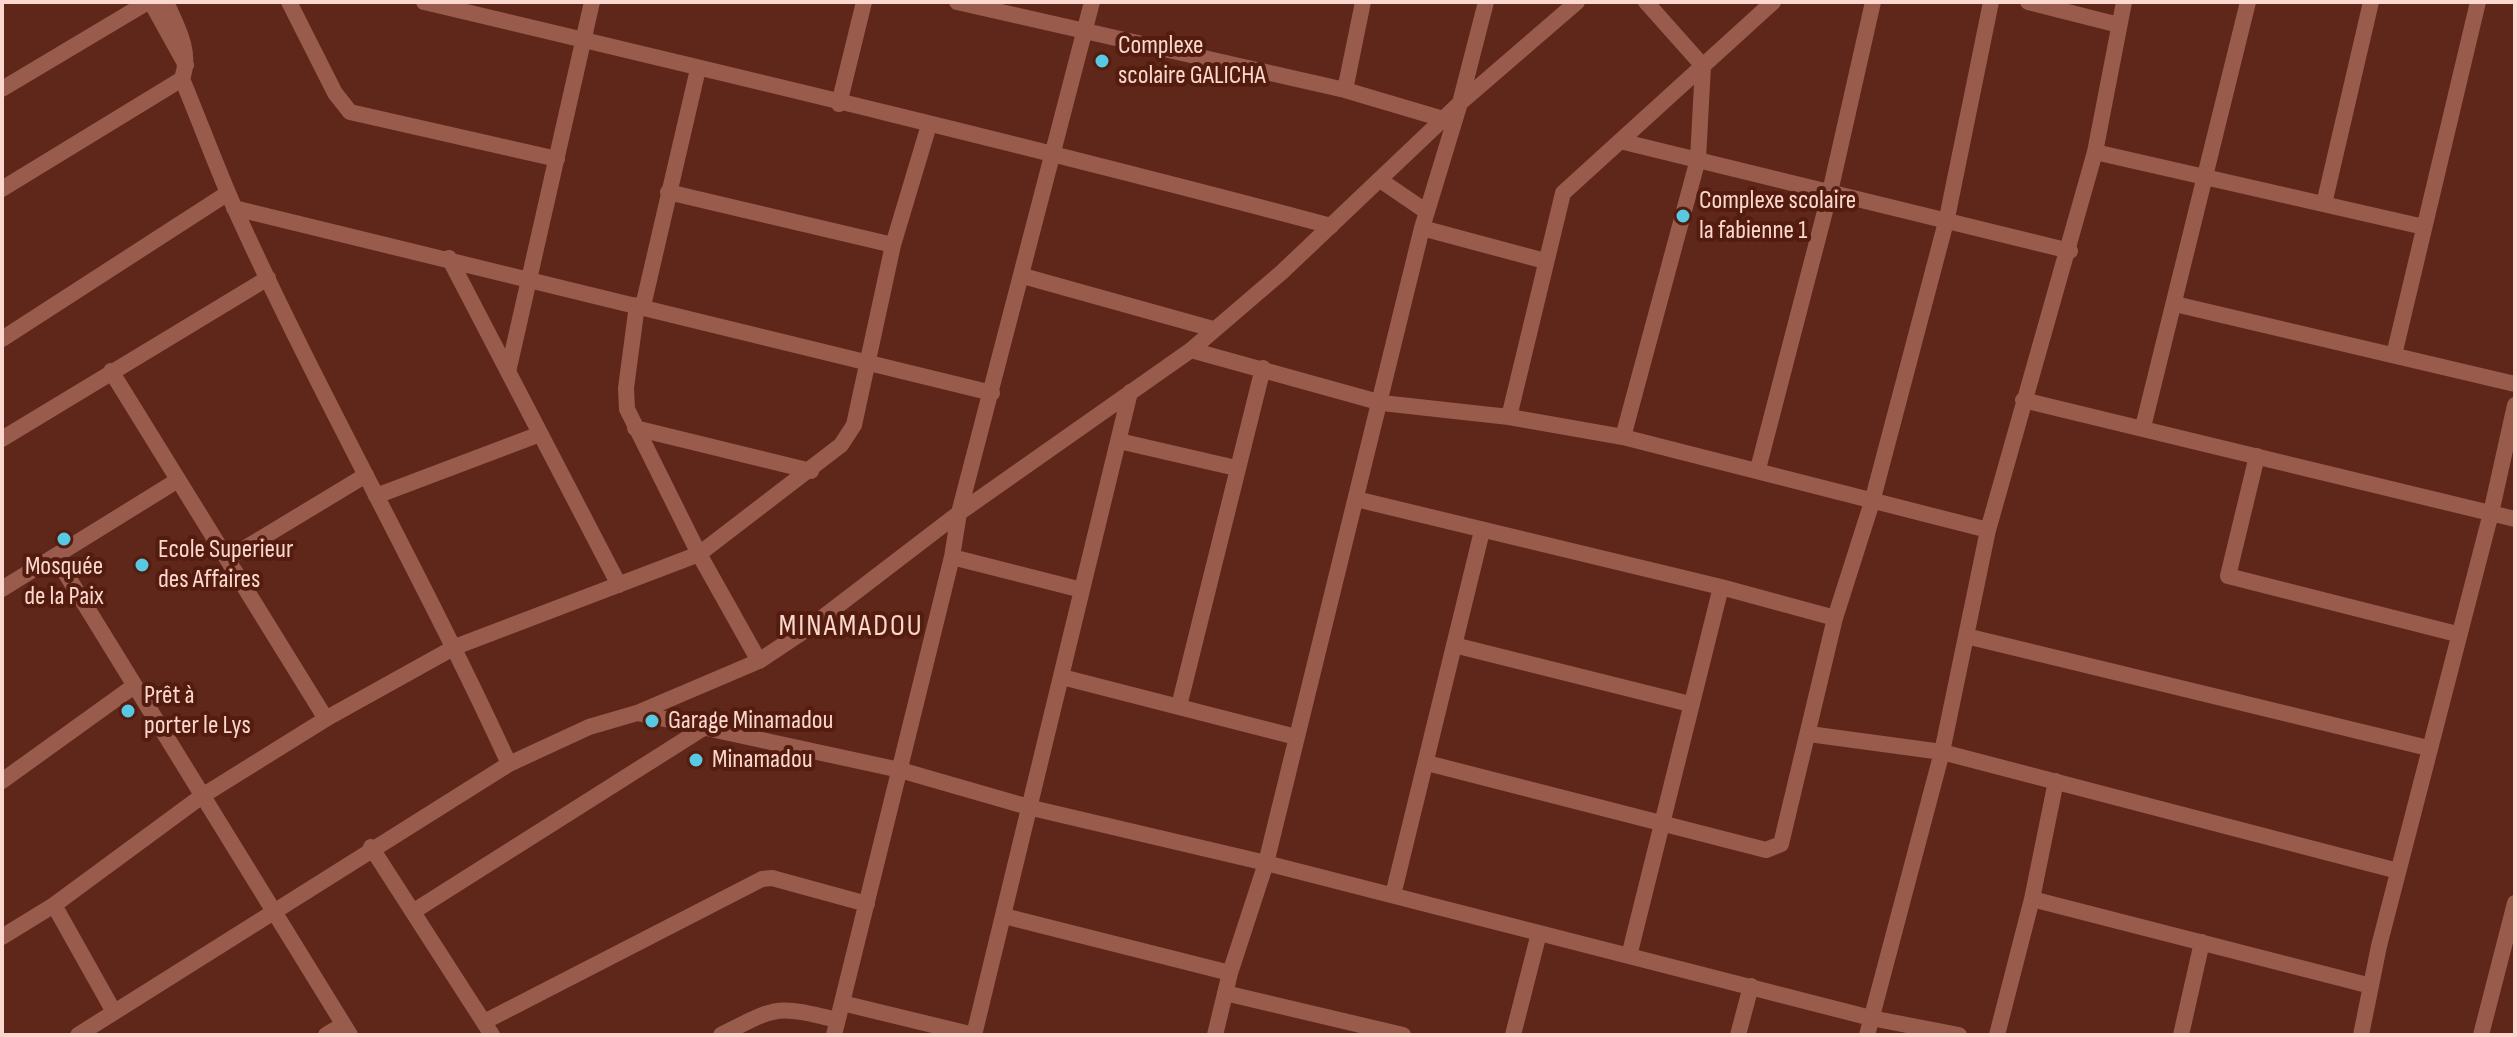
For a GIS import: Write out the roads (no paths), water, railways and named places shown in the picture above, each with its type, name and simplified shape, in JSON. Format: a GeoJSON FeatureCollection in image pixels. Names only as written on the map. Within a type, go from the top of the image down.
{"type":"FeatureCollection","features":[{"type":"Feature","properties":{"kind":"street"},"geometry":{"type":"LineString","coordinates":[[2,89],[149,2],[184,73],[231,200],[376,496],[455,647],[509,764]]}},
{"type":"Feature","properties":{"kind":"street"},"geometry":{"type":"LineString","coordinates":[[166,2],[184,43],[184,73]]}},
{"type":"Feature","properties":{"kind":"street"},"geometry":{"type":"LineString","coordinates":[[289,2],[335,93],[350,112],[557,159]]}},
{"type":"Feature","properties":{"kind":"street"},"geometry":{"type":"LineString","coordinates":[[424,2],[460,6],[582,42],[1053,152],[1331,226]]}},
{"type":"Feature","properties":{"kind":"street"},"geometry":{"type":"LineString","coordinates":[[508,372],[592,2]]}},
{"type":"Feature","properties":{"kind":"street"},"geometry":{"type":"LineString","coordinates":[[839,104],[864,2]]}},
{"type":"Feature","properties":{"kind":"street"},"geometry":{"type":"LineString","coordinates":[[957,2],[1345,90],[1443,119]]}},
{"type":"Feature","properties":{"kind":"street"},"geometry":{"type":"LineString","coordinates":[[721,1035],[782,1008],[836,1027],[952,557],[959,513],[1092,2]]}},
{"type":"Feature","properties":{"kind":"street"},"geometry":{"type":"LineString","coordinates":[[1345,90],[1363,2]]}},
{"type":"Feature","properties":{"kind":"street"},"geometry":{"type":"LineString","coordinates":[[1215,1035],[1230,973],[1266,863],[1382,403],[1424,220],[1460,103],[1486,2]]}},
{"type":"Feature","properties":{"kind":"street"},"geometry":{"type":"LineString","coordinates":[[78,1035],[371,847],[509,764],[589,727],[637,713],[759,661],[959,513],[1191,350],[1331,226],[1460,103],[1577,2]]}},
{"type":"Feature","properties":{"kind":"street"},"geometry":{"type":"LineString","coordinates":[[1623,437],[1698,159],[1703,66],[1646,2]]}},
{"type":"Feature","properties":{"kind":"street"},"geometry":{"type":"LineString","coordinates":[[1509,417],[1563,193],[1773,2]]}},
{"type":"Feature","properties":{"kind":"street"},"geometry":{"type":"LineString","coordinates":[[1758,469],[1830,192],[1873,2]]}},
{"type":"Feature","properties":{"kind":"street"},"geometry":{"type":"LineString","coordinates":[[1427,763],[1766,850],[1775,848],[1786,838],[1835,618],[1872,502],[1947,218],[1991,2]]}},
{"type":"Feature","properties":{"kind":"street"},"geometry":{"type":"LineString","coordinates":[[2028,2],[2119,25]]}},
{"type":"Feature","properties":{"kind":"street"},"geometry":{"type":"LineString","coordinates":[[1869,1027],[1942,752],[1988,530],[2023,400],[2070,251],[2095,152],[2124,2]]}},
{"type":"Feature","properties":{"kind":"street"},"geometry":{"type":"LineString","coordinates":[[2143,427],[2248,2]]}},
{"type":"Feature","properties":{"kind":"street"},"geometry":{"type":"LineString","coordinates":[[2324,204],[2371,2]]}},
{"type":"Feature","properties":{"kind":"street"},"geometry":{"type":"LineString","coordinates":[[2394,355],[2478,2]]}},
{"type":"Feature","properties":{"kind":"street"},"geometry":{"type":"LineString","coordinates":[[698,69],[640,305],[626,388],[627,409],[699,554],[759,661]]}},
{"type":"Feature","properties":{"kind":"street"},"geometry":{"type":"LineString","coordinates":[[2,189],[184,73]]}},
{"type":"Feature","properties":{"kind":"street"},"geometry":{"type":"LineString","coordinates":[[2,937],[54,905],[202,796],[326,719],[455,647],[699,554],[811,471],[848,436],[868,363],[893,245],[929,125]]}},
{"type":"Feature","properties":{"kind":"street"},"geometry":{"type":"LineString","coordinates":[[1620,141],[1947,218],[2070,251]]}},
{"type":"Feature","properties":{"kind":"street"},"geometry":{"type":"LineString","coordinates":[[2095,152],[2424,227]]}},
{"type":"Feature","properties":{"kind":"street"},"geometry":{"type":"LineString","coordinates":[[1380,180],[1424,220],[1545,261]]}},
{"type":"Feature","properties":{"kind":"street"},"geometry":{"type":"LineString","coordinates":[[668,192],[893,245]]}},
{"type":"Feature","properties":{"kind":"street"},"geometry":{"type":"LineString","coordinates":[[2,339],[231,200],[449,258],[992,393]]}},
{"type":"Feature","properties":{"kind":"street"},"geometry":{"type":"LineString","coordinates":[[449,258],[619,585]]}},
{"type":"Feature","properties":{"kind":"street"},"geometry":{"type":"LineString","coordinates":[[1023,276],[1213,329]]}},
{"type":"Feature","properties":{"kind":"street"},"geometry":{"type":"LineString","coordinates":[[2,439],[268,278]]}},
{"type":"Feature","properties":{"kind":"street"},"geometry":{"type":"LineString","coordinates":[[2175,304],[2515,384]]}},
{"type":"Feature","properties":{"kind":"street"},"geometry":{"type":"LineString","coordinates":[[1191,350],[1382,403],[1509,417],[1623,437],[1988,530]]}},
{"type":"Feature","properties":{"kind":"street"},"geometry":{"type":"LineString","coordinates":[[1179,706],[1263,368]]}},
{"type":"Feature","properties":{"kind":"street"},"geometry":{"type":"LineString","coordinates":[[111,371],[326,719]]}},
{"type":"Feature","properties":{"kind":"street"},"geometry":{"type":"LineString","coordinates":[[842,1003],[974,1035],[1032,808],[1130,392]]}},
{"type":"Feature","properties":{"kind":"street"},"geometry":{"type":"LineString","coordinates":[[2023,400],[2515,519]]}},
{"type":"Feature","properties":{"kind":"street"},"geometry":{"type":"LineString","coordinates":[[2361,1035],[2428,748],[2491,513],[2515,405]]}},
{"type":"Feature","properties":{"kind":"street"},"geometry":{"type":"LineString","coordinates":[[635,428],[811,471]]}},
{"type":"Feature","properties":{"kind":"street"},"geometry":{"type":"LineString","coordinates":[[376,496],[540,434]]}},
{"type":"Feature","properties":{"kind":"street"},"geometry":{"type":"LineString","coordinates":[[1119,441],[1236,468]]}},
{"type":"Feature","properties":{"kind":"street"},"geometry":{"type":"LineString","coordinates":[[2257,456],[2228,576],[2457,634]]}},
{"type":"Feature","properties":{"kind":"street"},"geometry":{"type":"LineString","coordinates":[[227,559],[366,475]]}},
{"type":"Feature","properties":{"kind":"street"},"geometry":{"type":"LineString","coordinates":[[2,589],[178,480]]}},
{"type":"Feature","properties":{"kind":"street"},"geometry":{"type":"LineString","coordinates":[[1356,499],[1721,587],[1835,618]]}},
{"type":"Feature","properties":{"kind":"street"},"geometry":{"type":"LineString","coordinates":[[1393,895],[1482,531]]}},
{"type":"Feature","properties":{"kind":"street"},"geometry":{"type":"LineString","coordinates":[[55,556],[347,1030],[326,1035]]}},
{"type":"Feature","properties":{"kind":"street"},"geometry":{"type":"LineString","coordinates":[[952,557],[1082,590]]}},
{"type":"Feature","properties":{"kind":"street"},"geometry":{"type":"LineString","coordinates":[[1629,956],[1721,587]]}},
{"type":"Feature","properties":{"kind":"street"},"geometry":{"type":"LineString","coordinates":[[1966,636],[2428,748]]}},
{"type":"Feature","properties":{"kind":"street"},"geometry":{"type":"LineString","coordinates":[[1454,645],[1690,704]]}},
{"type":"Feature","properties":{"kind":"street"},"geometry":{"type":"LineString","coordinates":[[1062,677],[1296,737]]}},
{"type":"Feature","properties":{"kind":"street"},"geometry":{"type":"LineString","coordinates":[[2,781],[134,686]]}},
{"type":"Feature","properties":{"kind":"street"},"geometry":{"type":"LineString","coordinates":[[637,713],[900,770],[1032,808],[1266,863],[1751,986],[1869,1027],[1959,1035]]}},
{"type":"Feature","properties":{"kind":"street"},"geometry":{"type":"LineString","coordinates":[[414,911],[705,727]]}},
{"type":"Feature","properties":{"kind":"street"},"geometry":{"type":"LineString","coordinates":[[1809,734],[1942,752],[2398,871]]}},
{"type":"Feature","properties":{"kind":"street"},"geometry":{"type":"LineString","coordinates":[[1997,1035],[2032,899],[2056,781]]}},
{"type":"Feature","properties":{"kind":"street"},"geometry":{"type":"LineString","coordinates":[[371,847],[488,1029],[762,879],[772,878],[867,904]]}},
{"type":"Feature","properties":{"kind":"street"},"geometry":{"type":"LineString","coordinates":[[2032,899],[2371,986]]}},
{"type":"Feature","properties":{"kind":"street"},"geometry":{"type":"LineString","coordinates":[[2481,1035],[2515,903]]}},
{"type":"Feature","properties":{"kind":"street"},"geometry":{"type":"LineString","coordinates":[[54,905],[114,1012]]}},
{"type":"Feature","properties":{"kind":"street"},"geometry":{"type":"LineString","coordinates":[[1004,916],[1230,973]]}},
{"type":"Feature","properties":{"kind":"street"},"geometry":{"type":"LineString","coordinates":[[1513,1035],[1539,933]]}},
{"type":"Feature","properties":{"kind":"street"},"geometry":{"type":"LineString","coordinates":[[2181,1035],[2202,942]]}},
{"type":"Feature","properties":{"kind":"street"},"geometry":{"type":"LineString","coordinates":[[1738,1035],[1751,986]]}},
{"type":"Feature","properties":{"kind":"street"},"geometry":{"type":"LineString","coordinates":[[1225,993],[1361,1030],[1403,1035]]}},
{"type":"Feature","properties":{"kind":"place","name":"Complexe scolaire GALICHA"},"geometry":{"type":"Point","coordinates":[1102,61]}},
{"type":"Feature","properties":{"kind":"place","name":"Complexe scolaire la fabienne 1"},"geometry":{"type":"Point","coordinates":[1683,216]}},
{"type":"Feature","properties":{"kind":"place","name":"Mosquée de la Paix"},"geometry":{"type":"Point","coordinates":[64,539]}},
{"type":"Feature","properties":{"kind":"place","name":"Ecole Superieur des Affaires"},"geometry":{"type":"Point","coordinates":[142,565]}},
{"type":"Feature","properties":{"kind":"place","name":"Prêt à porter le Lys"},"geometry":{"type":"Point","coordinates":[128,711]}},
{"type":"Feature","properties":{"kind":"place","name":"Garage Minamadou"},"geometry":{"type":"Point","coordinates":[652,721]}},
{"type":"Feature","properties":{"kind":"place","name":"Minamadou"},"geometry":{"type":"Point","coordinates":[696,760]}},
{"type":"Feature","properties":{"kind":"district","name":"MINAMADOU"},"geometry":{"type":"Point","coordinates":[851,627]}}]}
